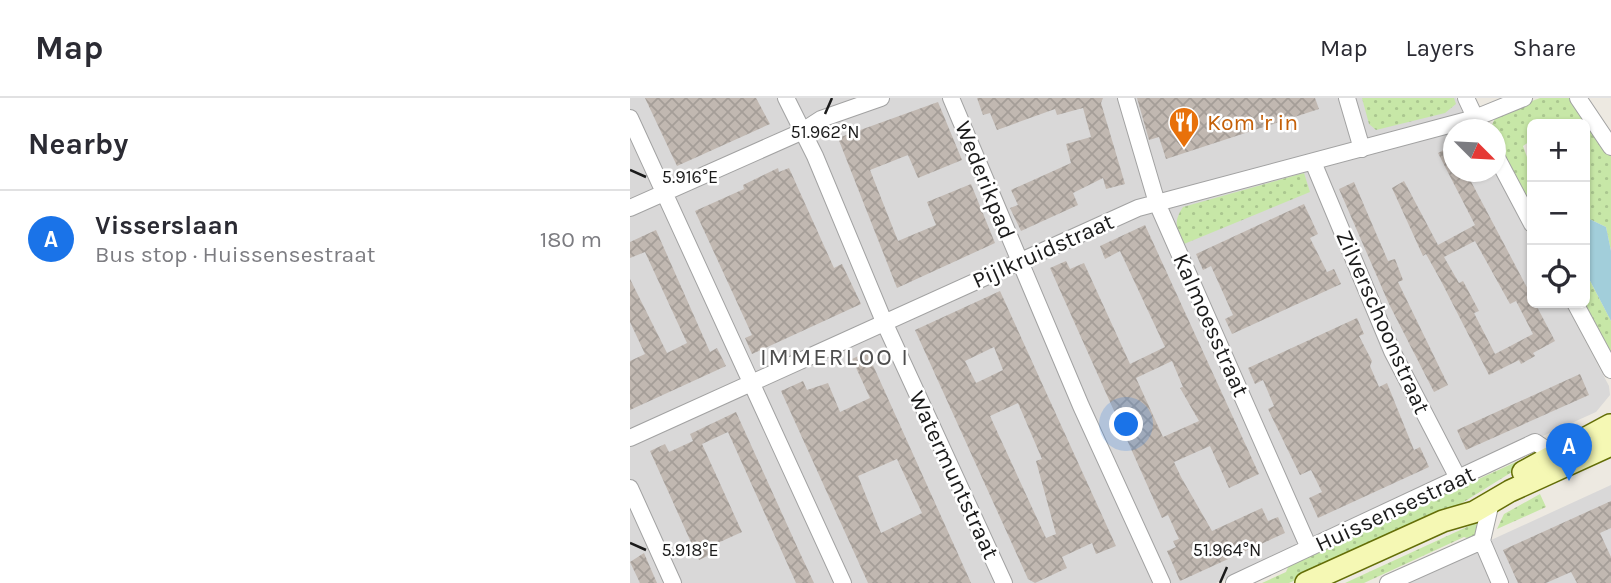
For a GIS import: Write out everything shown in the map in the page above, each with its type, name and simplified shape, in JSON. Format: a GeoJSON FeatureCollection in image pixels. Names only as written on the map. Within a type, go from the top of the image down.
{"type":"FeatureCollection","features":[{"type":"Feature","properties":{"kind":"street","name":"Watermuntstraat"},"geometry":{"type":"LineString","coordinates":[[786,98],[815,156],[885,324],[1004,583]]}},
{"type":"Feature","properties":{"kind":"street"},"geometry":{"type":"LineString","coordinates":[[630,208],[801,132],[821,119],[881,98]]}},
{"type":"Feature","properties":{"kind":"street","name":"Wederikpad"},"geometry":{"type":"LineString","coordinates":[[951,98],[1019,261],[1163,583]]}},
{"type":"Feature","properties":{"kind":"street","name":"Kalmoesstraat"},"geometry":{"type":"LineString","coordinates":[[1126,98],[1157,203],[1310,548]]}},
{"type":"Feature","properties":{"kind":"street"},"geometry":{"type":"LineString","coordinates":[[1347,98],[1362,149]]}},
{"type":"Feature","properties":{"kind":"street"},"geometry":{"type":"LineString","coordinates":[[1466,98],[1476,119]]}},
{"type":"Feature","properties":{"kind":"street","name":"Pijlkruidstraat"},"geometry":{"type":"LineString","coordinates":[[1487,119],[1524,98]]}},
{"type":"Feature","properties":{"kind":"street"},"geometry":{"type":"LineString","coordinates":[[1578,98],[1611,147]]}},
{"type":"Feature","properties":{"kind":"street"},"geometry":{"type":"LineString","coordinates":[[630,118],[843,583]]}},
{"type":"Feature","properties":{"kind":"street","name":"Pijlkruidstraat"},"geometry":{"type":"LineString","coordinates":[[630,438],[1019,261],[1157,203],[1362,149],[1443,132]]}},
{"type":"Feature","properties":{"kind":"street","name":"Zilverschoonstraat"},"geometry":{"type":"LineString","coordinates":[[1313,162],[1392,351],[1460,480]]}},
{"type":"Feature","properties":{"kind":"street"},"geometry":{"type":"LineString","coordinates":[[1506,175],[1527,215]]}},
{"type":"Feature","properties":{"kind":"street"},"geometry":{"type":"LineString","coordinates":[[1578,308],[1611,370]]}},
{"type":"Feature","properties":{"kind":"street","name":"Huissensestraat"},"geometry":{"type":"LineString","coordinates":[[1306,583],[1443,521],[1553,454],[1611,433]]}},
{"type":"Feature","properties":{"kind":"street","name":"Huissensestraat"},"geometry":{"type":"LineString","coordinates":[[1443,521],[1474,512],[1611,433]]}},
{"type":"Feature","properties":{"kind":"street","name":"Huissensestraat"},"geometry":{"type":"LineString","coordinates":[[1234,583],[1460,480],[1535,442],[1553,454]]}},
{"type":"Feature","properties":{"kind":"street"},"geometry":{"type":"LineString","coordinates":[[630,488],[673,583]]}},
{"type":"Feature","properties":{"kind":"street"},"geometry":{"type":"LineString","coordinates":[[1491,502],[1482,541],[1500,583]]}},
{"type":"Feature","properties":{"kind":"street"},"geometry":{"type":"LineString","coordinates":[[1388,583],[1482,541]]}},
{"type":"Feature","properties":{"kind":"shaded area"},"geometry":{"type":"Polygon","coordinates":[[[630,98],[1456,98],[1467,119],[1443,119],[1443,182],[1500,182],[1527,233],[1527,308],[1568,308],[1609,386],[1610,395],[1596,412],[1216,583],[630,583],[630,98]]]}},
{"type":"Feature","properties":{"kind":"shaded area"},"geometry":{"type":"Polygon","coordinates":[[[1611,485],[1611,583],[1397,583],[1441,563],[1611,485]]]}},
{"type":"Feature","properties":{"kind":"green space"},"geometry":{"type":"Polygon","coordinates":[[[1362,98],[1454,98],[1456,104],[1445,113],[1376,130],[1369,124],[1362,98]]]}},
{"type":"Feature","properties":{"kind":"green space"},"geometry":{"type":"Polygon","coordinates":[[[1540,98],[1575,98],[1588,119],[1527,119],[1527,143],[1523,146],[1527,157],[1527,201],[1506,159],[1506,119],[1495,119],[1497,114],[1540,98]]]}},
{"type":"Feature","properties":{"kind":"green space"},"geometry":{"type":"Polygon","coordinates":[[[1590,122],[1611,155],[1611,251],[1606,227],[1590,219],[1590,122]]]}},
{"type":"Feature","properties":{"kind":"green space"},"geometry":{"type":"Polygon","coordinates":[[[1304,173],[1310,192],[1184,244],[1177,226],[1183,207],[1304,173]]]}},
{"type":"Feature","properties":{"kind":"green space"},"geometry":{"type":"Polygon","coordinates":[[[1590,281],[1611,321],[1611,356],[1585,308],[1590,308],[1590,281]]]}},
{"type":"Feature","properties":{"kind":"green space"},"geometry":{"type":"Polygon","coordinates":[[[1538,452],[1541,454],[1462,503],[1289,583],[1262,583],[1286,572],[1289,565],[1538,452]]]}},
{"type":"Feature","properties":{"kind":"green space"},"geometry":{"type":"Polygon","coordinates":[[[1540,494],[1546,507],[1497,529],[1504,514],[1540,494]]]}},
{"type":"Feature","properties":{"kind":"green space"},"geometry":{"type":"Polygon","coordinates":[[[1482,520],[1479,533],[1470,539],[1464,537],[1364,583],[1345,583],[1482,520]]]}},
{"type":"Feature","properties":{"kind":"water"},"geometry":{"type":"Polygon","coordinates":[[[1590,219],[1606,227],[1611,251],[1611,321],[1590,281],[1590,219]]]}},
{"type":"Feature","properties":{"kind":"building"},"geometry":{"type":"Polygon","coordinates":[[[645,98],[756,98],[770,124],[677,166],[645,98]]]}},
{"type":"Feature","properties":{"kind":"building"},"geometry":{"type":"Polygon","coordinates":[[[977,98],[1103,98],[1101,103],[1125,184],[1106,189],[1103,178],[1073,193],[1078,205],[1021,231],[1010,208],[1018,205],[1011,190],[1071,163],[1066,144],[1091,137],[1083,108],[1057,115],[1055,109],[997,130],[990,113],[983,115],[977,98]]]}},
{"type":"Feature","properties":{"kind":"building"},"geometry":{"type":"Polygon","coordinates":[[[1137,98],[1315,98],[1319,109],[1166,159],[1159,137],[1149,140],[1137,98]]]}},
{"type":"Feature","properties":{"kind":"building"},"geometry":{"type":"Polygon","coordinates":[[[938,102],[962,160],[918,178],[908,155],[870,170],[898,241],[936,225],[927,202],[971,184],[995,243],[897,288],[838,138],[938,102]]]}},
{"type":"Feature","properties":{"kind":"building"},"geometry":{"type":"Polygon","coordinates":[[[1443,150],[1443,163],[1438,153],[1443,150]]]}},
{"type":"Feature","properties":{"kind":"building"},"geometry":{"type":"Polygon","coordinates":[[[778,168],[779,172],[789,168],[834,268],[842,264],[861,304],[752,354],[745,338],[752,335],[695,211],[744,189],[743,185],[778,168]]]}},
{"type":"Feature","properties":{"kind":"building"},"geometry":{"type":"Polygon","coordinates":[[[1404,181],[1438,245],[1475,225],[1453,182],[1471,182],[1527,288],[1527,308],[1538,308],[1555,341],[1533,353],[1535,356],[1521,364],[1519,360],[1489,375],[1441,281],[1426,254],[1423,256],[1392,188],[1404,181]],[[1475,241],[1444,257],[1459,283],[1463,281],[1479,311],[1474,313],[1495,354],[1533,334],[1516,301],[1510,304],[1475,241]]]}},
{"type":"Feature","properties":{"kind":"building"},"geometry":{"type":"Polygon","coordinates":[[[1354,182],[1388,261],[1395,259],[1403,280],[1398,282],[1448,385],[1434,392],[1389,304],[1339,189],[1354,182]]]}},
{"type":"Feature","properties":{"kind":"building"},"geometry":{"type":"Polygon","coordinates":[[[1304,204],[1318,234],[1310,238],[1327,272],[1334,269],[1341,284],[1232,334],[1225,319],[1233,315],[1211,266],[1203,270],[1196,254],[1304,204]]]}},
{"type":"Feature","properties":{"kind":"building"},"geometry":{"type":"Polygon","coordinates":[[[1145,225],[1259,474],[1229,488],[1210,446],[1174,462],[1212,531],[1262,508],[1268,521],[1278,517],[1285,533],[1180,581],[1167,551],[1176,547],[1173,541],[1179,539],[1168,515],[1162,518],[1050,268],[1066,261],[1070,269],[1084,263],[1130,364],[1165,347],[1120,251],[1105,259],[1100,246],[1145,225]],[[1172,361],[1136,378],[1163,437],[1199,421],[1180,388],[1183,387],[1172,361]]]}},
{"type":"Feature","properties":{"kind":"building"},"geometry":{"type":"Polygon","coordinates":[[[656,230],[710,352],[717,348],[726,366],[630,410],[630,361],[645,354],[630,322],[630,279],[667,353],[687,343],[645,252],[630,258],[630,242],[656,230]]]}},
{"type":"Feature","properties":{"kind":"building"},"geometry":{"type":"Polygon","coordinates":[[[1000,291],[1116,546],[1096,554],[1092,543],[1062,557],[1067,568],[1035,583],[1028,579],[915,330],[1000,291]],[[994,347],[965,361],[976,383],[1003,370],[994,347]],[[1018,403],[990,416],[1046,538],[1056,534],[1036,461],[1042,459],[1018,403]]]}},
{"type":"Feature","properties":{"kind":"building"},"geometry":{"type":"Polygon","coordinates":[[[1357,318],[1364,334],[1359,336],[1372,361],[1370,366],[1379,387],[1387,383],[1414,450],[1420,447],[1429,467],[1318,518],[1309,498],[1322,492],[1311,470],[1300,475],[1268,409],[1274,406],[1263,380],[1255,384],[1248,368],[1357,318]]]}},
{"type":"Feature","properties":{"kind":"building"},"geometry":{"type":"Polygon","coordinates":[[[867,352],[971,583],[868,583],[781,391],[803,381],[807,390],[828,383],[840,412],[870,398],[852,359],[867,352]],[[897,459],[858,476],[881,533],[922,513],[897,459]]]}},
{"type":"Feature","properties":{"kind":"building"},"geometry":{"type":"Polygon","coordinates":[[[1580,374],[1589,395],[1466,450],[1457,430],[1580,374]]]}},
{"type":"Feature","properties":{"kind":"building"},"geometry":{"type":"Polygon","coordinates":[[[736,412],[814,583],[796,583],[728,432],[702,444],[742,532],[711,546],[714,553],[699,560],[650,451],[665,444],[669,452],[693,441],[690,434],[736,412]]]}},
{"type":"Feature","properties":{"kind":"building"},"geometry":{"type":"Polygon","coordinates":[[[1611,501],[1611,528],[1600,533],[1611,557],[1611,583],[1577,583],[1571,572],[1546,583],[1518,583],[1503,550],[1611,501]]]}},
{"type":"Feature","properties":{"kind":"building"},"geometry":{"type":"Polygon","coordinates":[[[644,553],[657,583],[640,583],[630,562],[644,553]]]}},
{"type":"Feature","properties":{"kind":"place","name":"Kom 'r in"},"geometry":{"type":"Point","coordinates":[1184,149]}},
{"type":"Feature","properties":{"kind":"place","name":"Visserslaan"},"geometry":{"type":"Point","coordinates":[1569,481]}},
{"type":"Feature","properties":{"kind":"district","name":"IMMERLOO I"},"geometry":{"type":"Point","coordinates":[835,357]}}]}
